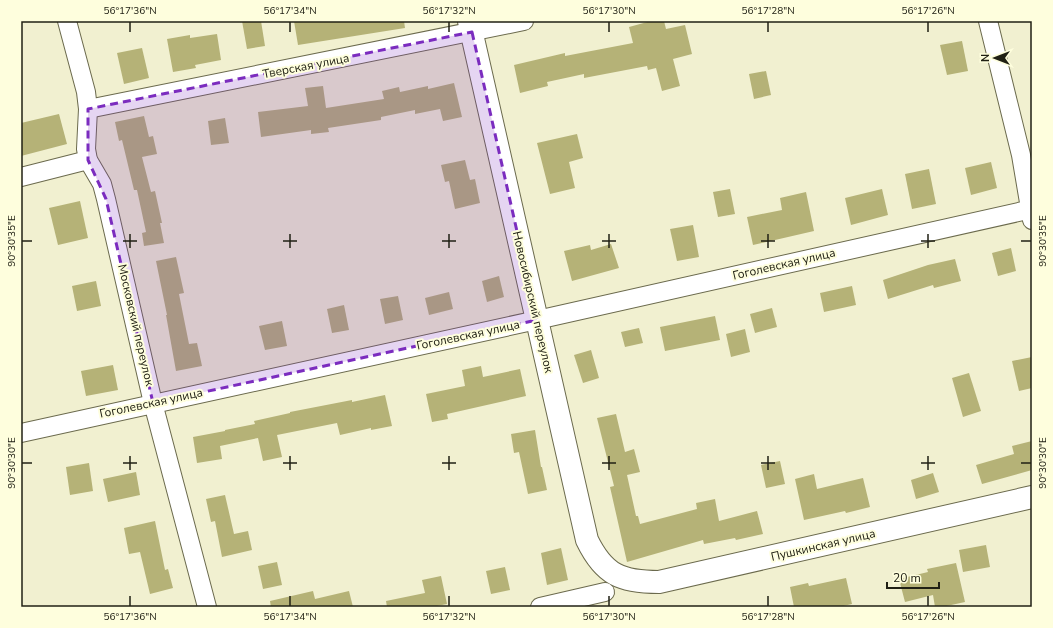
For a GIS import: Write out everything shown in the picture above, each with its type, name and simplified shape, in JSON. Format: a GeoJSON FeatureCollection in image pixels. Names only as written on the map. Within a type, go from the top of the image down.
{"type":"FeatureCollection","features":[{"type":"Feature","properties":{"kind":"street","name":"Московский переулок"},"geometry":{"type":"LineString","coordinates":[[67,21],[86,92],[88,109],[86,149],[88,160],[102,184],[106,198],[153,403],[207,607]]}},
{"type":"Feature","properties":{"kind":"street","name":"Тверская улица"},"geometry":{"type":"LineString","coordinates":[[88,109],[470,27],[524,21]]}},
{"type":"Feature","properties":{"kind":"street"},"geometry":{"type":"LineString","coordinates":[[988,21],[1021,155],[1031,213]]}},
{"type":"Feature","properties":{"kind":"street","name":"Новосибирский переулок"},"geometry":{"type":"LineString","coordinates":[[470,27],[587,540],[594,554],[602,565],[609,591]]}},
{"type":"Feature","properties":{"kind":"street"},"geometry":{"type":"LineString","coordinates":[[21,176],[88,160]]}},
{"type":"Feature","properties":{"kind":"street","name":"Гоголевская улица"},"geometry":{"type":"LineString","coordinates":[[21,433],[153,403],[1031,213]]}},
{"type":"Feature","properties":{"kind":"street","name":"Пушкинская улица"},"geometry":{"type":"LineString","coordinates":[[609,591],[626,579],[644,582],[659,582],[1032,496]]}},
{"type":"Feature","properties":{"kind":"street"},"geometry":{"type":"LineString","coordinates":[[540,607],[609,591]]}},
{"type":"Feature","properties":{"kind":"highlighted area"},"geometry":{"type":"Polygon","coordinates":[[[472,32],[537,320],[153,403],[106,199],[88,160],[88,109],[472,32]]]}},
{"type":"Feature","properties":{"kind":"building"},"geometry":{"type":"Polygon","coordinates":[[[242,21],[261,21],[265,46],[247,49],[242,21]]]}},
{"type":"Feature","properties":{"kind":"building"},"geometry":{"type":"Polygon","coordinates":[[[294,21],[404,21],[405,28],[298,45],[294,21]]]}},
{"type":"Feature","properties":{"kind":"building"},"geometry":{"type":"Polygon","coordinates":[[[651,21],[664,21],[666,29],[685,25],[692,54],[673,59],[680,86],[662,91],[656,68],[648,70],[647,66],[584,78],[584,74],[547,82],[548,86],[520,93],[514,65],[565,53],[565,56],[633,43],[629,27],[651,21]]]}},
{"type":"Feature","properties":{"kind":"building"},"geometry":{"type":"Polygon","coordinates":[[[217,34],[221,60],[195,65],[196,68],[173,72],[167,39],[190,35],[190,38],[217,34]]]}},
{"type":"Feature","properties":{"kind":"building"},"geometry":{"type":"Polygon","coordinates":[[[962,41],[968,71],[947,75],[940,45],[962,41]]]}},
{"type":"Feature","properties":{"kind":"building"},"geometry":{"type":"Polygon","coordinates":[[[142,48],[149,78],[124,84],[117,53],[142,48]]]}},
{"type":"Feature","properties":{"kind":"building"},"geometry":{"type":"Polygon","coordinates":[[[766,71],[771,95],[754,99],[749,74],[766,71]]]}},
{"type":"Feature","properties":{"kind":"building"},"geometry":{"type":"Polygon","coordinates":[[[454,83],[462,117],[443,121],[440,109],[415,114],[415,110],[381,117],[381,120],[328,128],[329,132],[311,134],[311,130],[261,137],[258,112],[308,106],[305,88],[323,86],[326,108],[384,99],[382,91],[399,87],[400,92],[428,86],[428,89],[454,83]]]}},
{"type":"Feature","properties":{"kind":"building"},"geometry":{"type":"Polygon","coordinates":[[[59,114],[67,144],[21,156],[21,123],[59,114]]]}},
{"type":"Feature","properties":{"kind":"building"},"geometry":{"type":"Polygon","coordinates":[[[144,116],[149,137],[153,136],[157,154],[142,157],[151,192],[155,191],[162,223],[160,223],[164,243],[144,246],[142,233],[146,232],[137,190],[134,190],[122,140],[119,141],[115,122],[144,116]]]}},
{"type":"Feature","properties":{"kind":"building"},"geometry":{"type":"Polygon","coordinates":[[[225,118],[229,143],[211,145],[208,121],[225,118]]]}},
{"type":"Feature","properties":{"kind":"building"},"geometry":{"type":"Polygon","coordinates":[[[577,134],[583,158],[569,162],[575,188],[550,194],[537,143],[577,134]]]}},
{"type":"Feature","properties":{"kind":"building"},"geometry":{"type":"Polygon","coordinates":[[[465,160],[470,180],[475,179],[480,203],[455,209],[449,181],[445,182],[441,165],[465,160]]]}},
{"type":"Feature","properties":{"kind":"building"},"geometry":{"type":"Polygon","coordinates":[[[991,162],[997,188],[971,195],[965,168],[991,162]]]}},
{"type":"Feature","properties":{"kind":"building"},"geometry":{"type":"Polygon","coordinates":[[[929,169],[936,204],[912,209],[905,174],[929,169]]]}},
{"type":"Feature","properties":{"kind":"building"},"geometry":{"type":"Polygon","coordinates":[[[730,189],[735,214],[718,217],[713,192],[730,189]]]}},
{"type":"Feature","properties":{"kind":"building"},"geometry":{"type":"Polygon","coordinates":[[[882,189],[888,215],[851,225],[845,198],[882,189]]]}},
{"type":"Feature","properties":{"kind":"building"},"geometry":{"type":"Polygon","coordinates":[[[806,192],[814,231],[753,245],[747,217],[782,210],[780,198],[806,192]]]}},
{"type":"Feature","properties":{"kind":"building"},"geometry":{"type":"Polygon","coordinates":[[[80,201],[88,238],[58,245],[49,208],[80,201]]]}},
{"type":"Feature","properties":{"kind":"building"},"geometry":{"type":"Polygon","coordinates":[[[693,225],[699,257],[677,261],[670,229],[693,225]]]}},
{"type":"Feature","properties":{"kind":"building"},"geometry":{"type":"Polygon","coordinates":[[[611,244],[619,268],[572,281],[564,251],[590,245],[591,250],[611,244]]]}},
{"type":"Feature","properties":{"kind":"building"},"geometry":{"type":"Polygon","coordinates":[[[1011,248],[1016,271],[998,276],[992,253],[1011,248]]]}},
{"type":"Feature","properties":{"kind":"building"},"geometry":{"type":"Polygon","coordinates":[[[176,257],[184,293],[179,294],[189,344],[197,343],[202,366],[176,371],[156,261],[176,257]]]}},
{"type":"Feature","properties":{"kind":"building"},"geometry":{"type":"Polygon","coordinates":[[[955,259],[961,281],[934,288],[933,285],[888,299],[883,280],[928,265],[955,259]]]}},
{"type":"Feature","properties":{"kind":"building"},"geometry":{"type":"Polygon","coordinates":[[[499,276],[504,297],[487,302],[482,281],[499,276]]]}},
{"type":"Feature","properties":{"kind":"building"},"geometry":{"type":"Polygon","coordinates":[[[96,281],[101,306],[77,311],[72,286],[96,281]]]}},
{"type":"Feature","properties":{"kind":"building"},"geometry":{"type":"Polygon","coordinates":[[[852,286],[856,305],[824,312],[820,293],[852,286]]]}},
{"type":"Feature","properties":{"kind":"building"},"geometry":{"type":"Polygon","coordinates":[[[449,292],[453,309],[429,315],[425,298],[449,292]]]}},
{"type":"Feature","properties":{"kind":"building"},"geometry":{"type":"Polygon","coordinates":[[[398,296],[403,320],[385,324],[380,299],[398,296]]]}},
{"type":"Feature","properties":{"kind":"building"},"geometry":{"type":"Polygon","coordinates":[[[344,305],[349,330],[332,333],[327,309],[344,305]]]}},
{"type":"Feature","properties":{"kind":"building"},"geometry":{"type":"Polygon","coordinates":[[[772,308],[777,327],[755,333],[750,314],[772,308]]]}},
{"type":"Feature","properties":{"kind":"building"},"geometry":{"type":"Polygon","coordinates":[[[715,316],[720,340],[665,351],[660,327],[715,316]]]}},
{"type":"Feature","properties":{"kind":"building"},"geometry":{"type":"Polygon","coordinates":[[[282,321],[287,346],[265,350],[259,326],[282,321]]]}},
{"type":"Feature","properties":{"kind":"building"},"geometry":{"type":"Polygon","coordinates":[[[639,328],[643,343],[625,347],[621,332],[639,328]]]}},
{"type":"Feature","properties":{"kind":"building"},"geometry":{"type":"Polygon","coordinates":[[[745,329],[750,352],[731,357],[726,334],[745,329]]]}},
{"type":"Feature","properties":{"kind":"building"},"geometry":{"type":"Polygon","coordinates":[[[591,350],[599,378],[583,383],[574,355],[591,350]]]}},
{"type":"Feature","properties":{"kind":"building"},"geometry":{"type":"Polygon","coordinates":[[[1032,357],[1032,388],[1019,391],[1012,361],[1032,357]]]}},
{"type":"Feature","properties":{"kind":"building"},"geometry":{"type":"Polygon","coordinates":[[[113,365],[118,390],[86,396],[81,371],[113,365]]]}},
{"type":"Feature","properties":{"kind":"building"},"geometry":{"type":"Polygon","coordinates":[[[481,366],[483,377],[520,369],[526,396],[447,414],[448,419],[432,422],[426,394],[465,386],[462,370],[481,366]]]}},
{"type":"Feature","properties":{"kind":"building"},"geometry":{"type":"Polygon","coordinates":[[[969,373],[981,411],[963,417],[952,378],[969,373]]]}},
{"type":"Feature","properties":{"kind":"building"},"geometry":{"type":"Polygon","coordinates":[[[385,395],[392,426],[371,430],[371,428],[340,435],[337,423],[277,435],[282,457],[263,461],[258,438],[220,446],[222,459],[197,463],[193,437],[255,424],[254,421],[290,412],[385,395]]]}},
{"type":"Feature","properties":{"kind":"building"},"geometry":{"type":"Polygon","coordinates":[[[616,414],[625,452],[634,449],[640,472],[627,475],[636,516],[638,516],[640,524],[697,509],[696,503],[715,499],[719,521],[757,511],[763,534],[736,540],[735,538],[704,544],[703,540],[627,562],[610,487],[614,486],[597,418],[616,414]]]}},
{"type":"Feature","properties":{"kind":"building"},"geometry":{"type":"Polygon","coordinates":[[[535,430],[541,467],[547,490],[528,494],[519,452],[514,453],[511,434],[535,430]]]}},
{"type":"Feature","properties":{"kind":"building"},"geometry":{"type":"Polygon","coordinates":[[[1032,441],[1032,470],[982,484],[976,465],[1014,454],[1012,446],[1032,441]]]}},
{"type":"Feature","properties":{"kind":"building"},"geometry":{"type":"Polygon","coordinates":[[[780,461],[785,484],[766,488],[761,465],[780,461]]]}},
{"type":"Feature","properties":{"kind":"building"},"geometry":{"type":"Polygon","coordinates":[[[89,463],[93,491],[70,495],[66,467],[89,463]]]}},
{"type":"Feature","properties":{"kind":"building"},"geometry":{"type":"Polygon","coordinates":[[[136,472],[140,495],[108,502],[103,479],[136,472]]]}},
{"type":"Feature","properties":{"kind":"building"},"geometry":{"type":"Polygon","coordinates":[[[933,473],[939,492],[916,499],[911,480],[933,473]]]}},
{"type":"Feature","properties":{"kind":"building"},"geometry":{"type":"Polygon","coordinates":[[[814,474],[817,489],[863,478],[870,507],[846,513],[845,511],[804,520],[795,479],[814,474]]]}},
{"type":"Feature","properties":{"kind":"building"},"geometry":{"type":"Polygon","coordinates":[[[225,495],[234,534],[248,531],[252,550],[222,557],[215,521],[211,522],[206,499],[225,495]]]}},
{"type":"Feature","properties":{"kind":"building"},"geometry":{"type":"Polygon","coordinates":[[[155,521],[165,570],[168,569],[173,588],[150,594],[140,552],[129,554],[124,528],[155,521]]]}},
{"type":"Feature","properties":{"kind":"building"},"geometry":{"type":"Polygon","coordinates":[[[986,545],[990,567],[963,572],[959,550],[986,545]]]}},
{"type":"Feature","properties":{"kind":"building"},"geometry":{"type":"Polygon","coordinates":[[[561,548],[568,580],[547,585],[541,553],[561,548]]]}},
{"type":"Feature","properties":{"kind":"building"},"geometry":{"type":"Polygon","coordinates":[[[277,562],[282,585],[263,589],[258,566],[277,562]]]}},
{"type":"Feature","properties":{"kind":"building"},"geometry":{"type":"Polygon","coordinates":[[[956,563],[965,602],[935,607],[933,595],[905,602],[899,579],[928,572],[927,569],[956,563]]]}},
{"type":"Feature","properties":{"kind":"building"},"geometry":{"type":"Polygon","coordinates":[[[505,567],[510,590],[491,594],[486,571],[505,567]]]}},
{"type":"Feature","properties":{"kind":"building"},"geometry":{"type":"Polygon","coordinates":[[[441,576],[447,604],[432,607],[387,607],[386,601],[425,593],[422,580],[441,576]]]}},
{"type":"Feature","properties":{"kind":"building"},"geometry":{"type":"Polygon","coordinates":[[[846,578],[852,604],[839,607],[794,607],[790,587],[808,583],[809,586],[846,578]]]}},
{"type":"Feature","properties":{"kind":"building"},"geometry":{"type":"Polygon","coordinates":[[[313,591],[315,599],[349,591],[353,607],[271,607],[270,601],[313,591]]]}}]}
